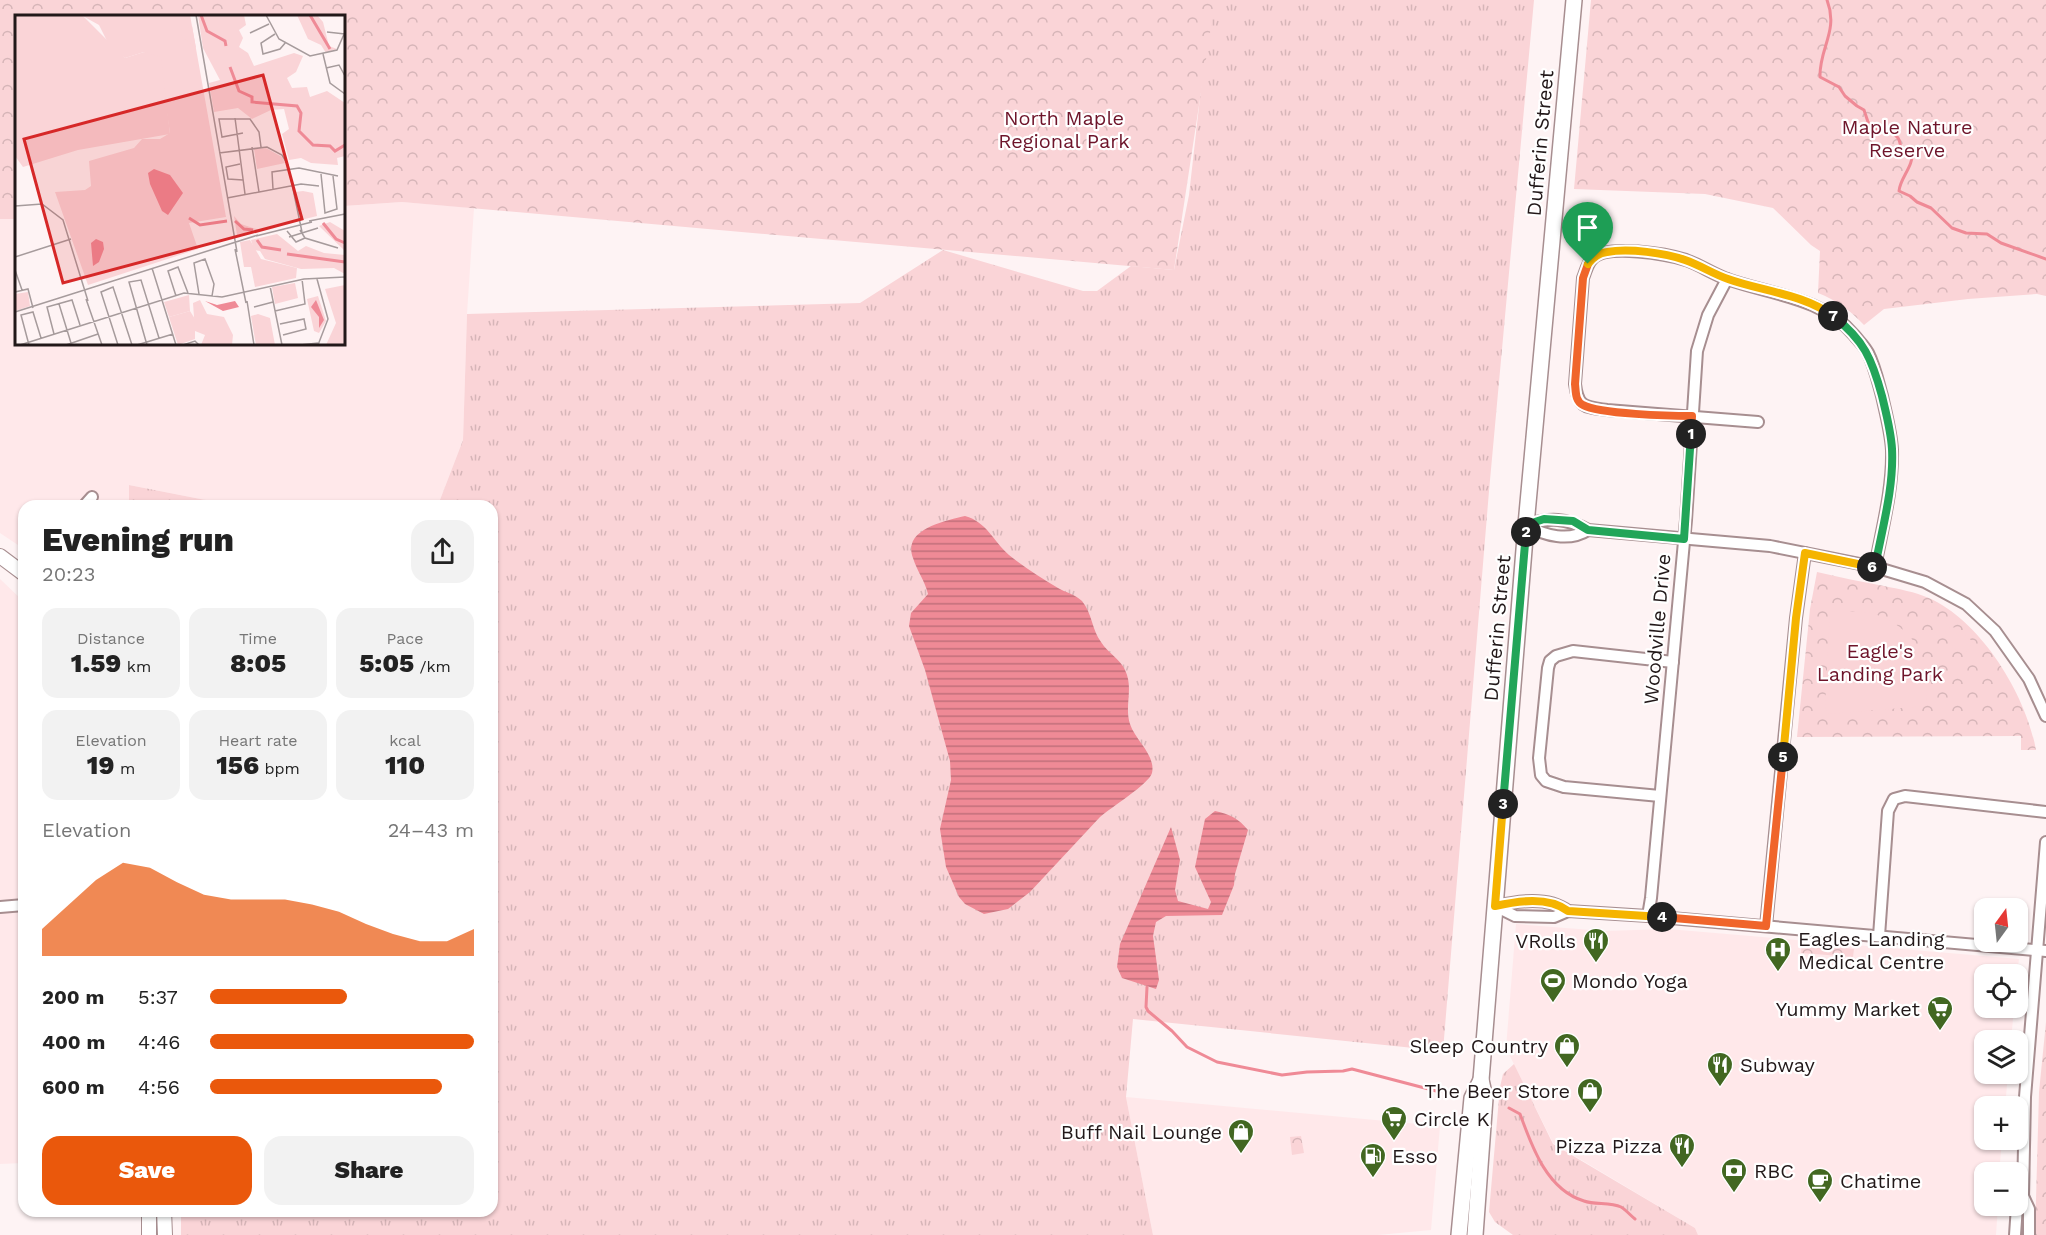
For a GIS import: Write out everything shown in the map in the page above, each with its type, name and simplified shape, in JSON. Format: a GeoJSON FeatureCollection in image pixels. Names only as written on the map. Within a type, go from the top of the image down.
{"type":"FeatureCollection","features":[{"type":"Feature","properties":{"kind":"main road","name":"Dufferin Street"},"geometry":{"type":"LineString","coordinates":[[1475,1235],[1485,1098],[1481,1080],[1526,525],[1574,0]]}},
{"type":"Feature","properties":{"kind":"main road","name":"Dufferin Street"},"geometry":{"type":"LineString","coordinates":[[1459,1235],[1472,1098],[1481,1080]]}},
{"type":"Feature","properties":{"kind":"street"},"geometry":{"type":"LineString","coordinates":[[1758,422],[1607,410],[1582,405],[1577,399],[1575,384],[1583,278],[1588,264],[1595,256],[1607,252],[1637,252],[1687,260],[1727,279],[1825,310],[1846,327],[1867,351],[1888,421],[1892,450],[1890,483],[1875,567]]}},
{"type":"Feature","properties":{"kind":"street","name":"Woodville Drive"},"geometry":{"type":"LineString","coordinates":[[1648,916],[1684,539],[1697,351],[1708,315],[1727,279]]}},
{"type":"Feature","properties":{"kind":"street"},"geometry":{"type":"LineString","coordinates":[[1526,525],[1544,519],[1573,521],[1588,530],[1770,546],[1875,567],[1924,582],[1966,604],[1995,631],[2029,679],[2046,716]]}},
{"type":"Feature","properties":{"kind":"street"},"geometry":{"type":"LineString","coordinates":[[1526,525],[1545,535],[1577,537],[1588,530]]}},
{"type":"Feature","properties":{"kind":"street"},"geometry":{"type":"LineString","coordinates":[[1766,926],[1796,618],[1805,553]]}},
{"type":"Feature","properties":{"kind":"street"},"geometry":{"type":"LineString","coordinates":[[0,556],[18,570]]}},
{"type":"Feature","properties":{"kind":"street"},"geometry":{"type":"LineString","coordinates":[[1660,796],[1564,787],[1546,781],[1540,774],[1539,758],[1548,668],[1550,661],[1556,656],[1573,651],[1673,662]]}},
{"type":"Feature","properties":{"kind":"street"},"geometry":{"type":"LineString","coordinates":[[1879,936],[1888,808],[1894,799],[1905,796],[2046,812]]}},
{"type":"Feature","properties":{"kind":"street"},"geometry":{"type":"LineString","coordinates":[[2021,1162],[2025,1097],[2042,950],[2046,842]]}},
{"type":"Feature","properties":{"kind":"street"},"geometry":{"type":"LineString","coordinates":[[0,907],[18,906]]}},
{"type":"Feature","properties":{"kind":"street"},"geometry":{"type":"LineString","coordinates":[[1495,906],[1515,916],[1554,917],[1568,911],[1648,916],[2042,950]]}},
{"type":"Feature","properties":{"kind":"street"},"geometry":{"type":"LineString","coordinates":[[2028,1208],[2029,1235]]}},
{"type":"Feature","properties":{"kind":"street"},"geometry":{"type":"LineString","coordinates":[[2015,1235],[2017,1216]]}},
{"type":"Feature","properties":{"kind":"street"},"geometry":{"type":"LineString","coordinates":[[149,1217],[150,1235]]}},
{"type":"Feature","properties":{"kind":"street"},"geometry":{"type":"LineString","coordinates":[[164,1217],[165,1235]]}},
{"type":"Feature","properties":{"kind":"shaded area"},"geometry":{"type":"Polygon","coordinates":[[[402,202],[474,208],[467,314],[463,440],[440,500],[206,500],[129,485],[129,500],[18,500],[18,545],[0,533],[0,219],[15,219],[15,345],[345,345],[345,206],[402,202]]]}},
{"type":"Feature","properties":{"kind":"shaded area"},"geometry":{"type":"Polygon","coordinates":[[[965,516],[984,527],[1003,550],[1021,564],[1082,601],[1098,637],[1120,663],[1128,677],[1128,717],[1152,766],[1149,778],[1100,817],[1030,892],[1008,909],[984,914],[965,904],[959,897],[946,867],[940,829],[951,780],[950,761],[925,670],[909,626],[911,613],[928,594],[913,558],[911,548],[914,540],[927,528],[965,516]]]}},
{"type":"Feature","properties":{"kind":"shaded area"},"geometry":{"type":"Polygon","coordinates":[[[0,579],[18,596],[18,1163],[0,1164],[0,579]]]}},
{"type":"Feature","properties":{"kind":"shaded area"},"geometry":{"type":"Polygon","coordinates":[[[1215,811],[1234,818],[1248,830],[1234,885],[1222,915],[1166,916],[1156,922],[1153,936],[1159,980],[1156,989],[1122,978],[1117,967],[1120,944],[1171,827],[1180,860],[1175,890],[1178,901],[1208,909],[1211,902],[1195,867],[1205,819],[1215,811]]]}},
{"type":"Feature","properties":{"kind":"shaded area"},"geometry":{"type":"Polygon","coordinates":[[[1516,924],[1604,931],[1668,929],[2019,959],[2018,964],[1974,964],[1974,1018],[2013,1018],[2012,1030],[1974,1030],[1974,1084],[2007,1084],[2006,1096],[1974,1096],[1974,1150],[2001,1150],[2000,1162],[1974,1162],[1974,1216],[1997,1216],[1996,1235],[1698,1235],[1695,1228],[1553,1143],[1506,1048],[1516,924]]]}},
{"type":"Feature","properties":{"kind":"shaded area"},"geometry":{"type":"Polygon","coordinates":[[[1126,1097],[1440,1126],[1431,1230],[1378,1235],[1153,1235],[1126,1097]]]}},
{"type":"Feature","properties":{"kind":"green space","name":"North Maple Regional Park"},"geometry":{"type":"Polygon","coordinates":[[[0,0],[1215,0],[1174,270],[402,202],[345,206],[345,15],[15,15],[15,219],[0,219],[0,0]]]}},
{"type":"Feature","properties":{"kind":"green space"},"geometry":{"type":"Polygon","coordinates":[[[1211,0],[1534,0],[1489,491],[1443,1051],[1133,1019],[1126,1097],[1153,1235],[181,1235],[181,1217],[498,1217],[498,500],[440,500],[463,440],[467,314],[860,303],[943,250],[1083,291],[1097,291],[1131,266],[1174,270],[1189,195],[1211,0]]]}},
{"type":"Feature","properties":{"kind":"green space","name":"Maple Nature Reserve"},"geometry":{"type":"Polygon","coordinates":[[[1591,0],[2046,0],[2046,296],[2037,294],[1968,299],[1884,309],[1864,325],[1843,306],[1818,293],[1820,251],[1773,208],[1705,194],[1574,189],[1591,0]]]}},
{"type":"Feature","properties":{"kind":"green space"},"geometry":{"type":"Polygon","coordinates":[[[129,485],[206,500],[129,500],[129,485]]]}},
{"type":"Feature","properties":{"kind":"green space","name":"Eagle's Landing Park"},"geometry":{"type":"Polygon","coordinates":[[[1817,572],[1913,592],[1948,609],[1967,624],[1999,662],[2012,684],[2023,706],[2036,750],[2021,750],[2021,736],[1797,737],[1810,609],[1817,572]]]}},
{"type":"Feature","properties":{"kind":"green space"},"geometry":{"type":"Polygon","coordinates":[[[1830,611],[1874,614],[1895,623],[1904,630],[1923,657],[1927,682],[1926,706],[1829,714],[1825,708],[1830,611]]]}},
{"type":"Feature","properties":{"kind":"green space"},"geometry":{"type":"Polygon","coordinates":[[[1950,627],[1958,628],[1973,642],[1965,654],[1947,640],[1945,633],[1950,627]]]}},
{"type":"Feature","properties":{"kind":"green space"},"geometry":{"type":"Polygon","coordinates":[[[1802,944],[1854,949],[1853,957],[1801,953],[1802,944]]]}},
{"type":"Feature","properties":{"kind":"green space"},"geometry":{"type":"Polygon","coordinates":[[[2046,1022],[2046,1235],[2035,1235],[2039,1092],[2046,1022]]]}},
{"type":"Feature","properties":{"kind":"green space"},"geometry":{"type":"Polygon","coordinates":[[[1514,1064],[1553,1144],[1695,1228],[1698,1235],[1513,1235],[1495,1222],[1489,1212],[1500,1087],[1503,1074],[1514,1064]]]}},
{"type":"Feature","properties":{"kind":"green space"},"geometry":{"type":"Polygon","coordinates":[[[1301,1136],[1304,1153],[1292,1155],[1290,1137],[1301,1136]]]}},
{"type":"Feature","properties":{"kind":"waterway"},"geometry":{"type":"LineString","coordinates":[[1827,0],[1831,21],[1822,57],[1820,77],[1839,87],[1845,96],[1864,110],[1874,130],[1886,128],[1889,133],[1898,138],[1901,150],[1912,152],[1911,162],[1899,191],[1931,208],[1952,228],[1966,233],[1987,234],[2001,243],[2046,259]]}},
{"type":"Feature","properties":{"kind":"waterway"},"geometry":{"type":"LineString","coordinates":[[1147,987],[1146,1007],[1148,1011],[1187,1047],[1217,1062],[1282,1075],[1352,1069],[1440,1092]]}},
{"type":"Feature","properties":{"kind":"waterway"},"geometry":{"type":"LineString","coordinates":[[1509,1108],[1520,1114],[1543,1166],[1560,1187],[1584,1201],[1621,1207],[1635,1219]]}},
{"type":"Feature","properties":{"kind":"place","name":"VRolls"},"geometry":{"type":"Point","coordinates":[1596,964]}},
{"type":"Feature","properties":{"kind":"place","name":"Eagles Landing Medical Centre"},"geometry":{"type":"Point","coordinates":[1778,973]}},
{"type":"Feature","properties":{"kind":"place","name":"Mondo Yoga"},"geometry":{"type":"Point","coordinates":[1553,1004]}},
{"type":"Feature","properties":{"kind":"place","name":"Yummy Market"},"geometry":{"type":"Point","coordinates":[1940,1032]}},
{"type":"Feature","properties":{"kind":"place","name":"Sleep Country"},"geometry":{"type":"Point","coordinates":[1567,1069]}},
{"type":"Feature","properties":{"kind":"place","name":"Subway"},"geometry":{"type":"Point","coordinates":[1720,1088]}},
{"type":"Feature","properties":{"kind":"place","name":"The Beer Store"},"geometry":{"type":"Point","coordinates":[1590,1114]}},
{"type":"Feature","properties":{"kind":"place","name":"Circle K"},"geometry":{"type":"Point","coordinates":[1394,1142]}},
{"type":"Feature","properties":{"kind":"place","name":"Buff Nail Lounge"},"geometry":{"type":"Point","coordinates":[1241,1155]}},
{"type":"Feature","properties":{"kind":"place","name":"Pizza Pizza"},"geometry":{"type":"Point","coordinates":[1682,1169]}},
{"type":"Feature","properties":{"kind":"place","name":"Esso"},"geometry":{"type":"Point","coordinates":[1373,1179]}},
{"type":"Feature","properties":{"kind":"place","name":"RBC"},"geometry":{"type":"Point","coordinates":[1734,1194]}},
{"type":"Feature","properties":{"kind":"place","name":"Chatime"},"geometry":{"type":"Point","coordinates":[1820,1204]}},
{"type":"Feature","properties":{"kind":"route"},"geometry":{"type":"LineString","coordinates":[[1607,252],[1667,255],[1687,260],[1727,279],[1825,310],[1846,327],[1867,351],[1876,376],[1888,421],[1892,450],[1890,483],[1875,567],[1805,553],[1796,618],[1766,926],[1568,911],[1558,903],[1516,901],[1495,906],[1526,525],[1544,519],[1573,521],[1588,530],[1684,539],[1692,416],[1592,408],[1582,405],[1577,399],[1575,384],[1583,278],[1588,264],[1595,256],[1607,252]]}}]}
